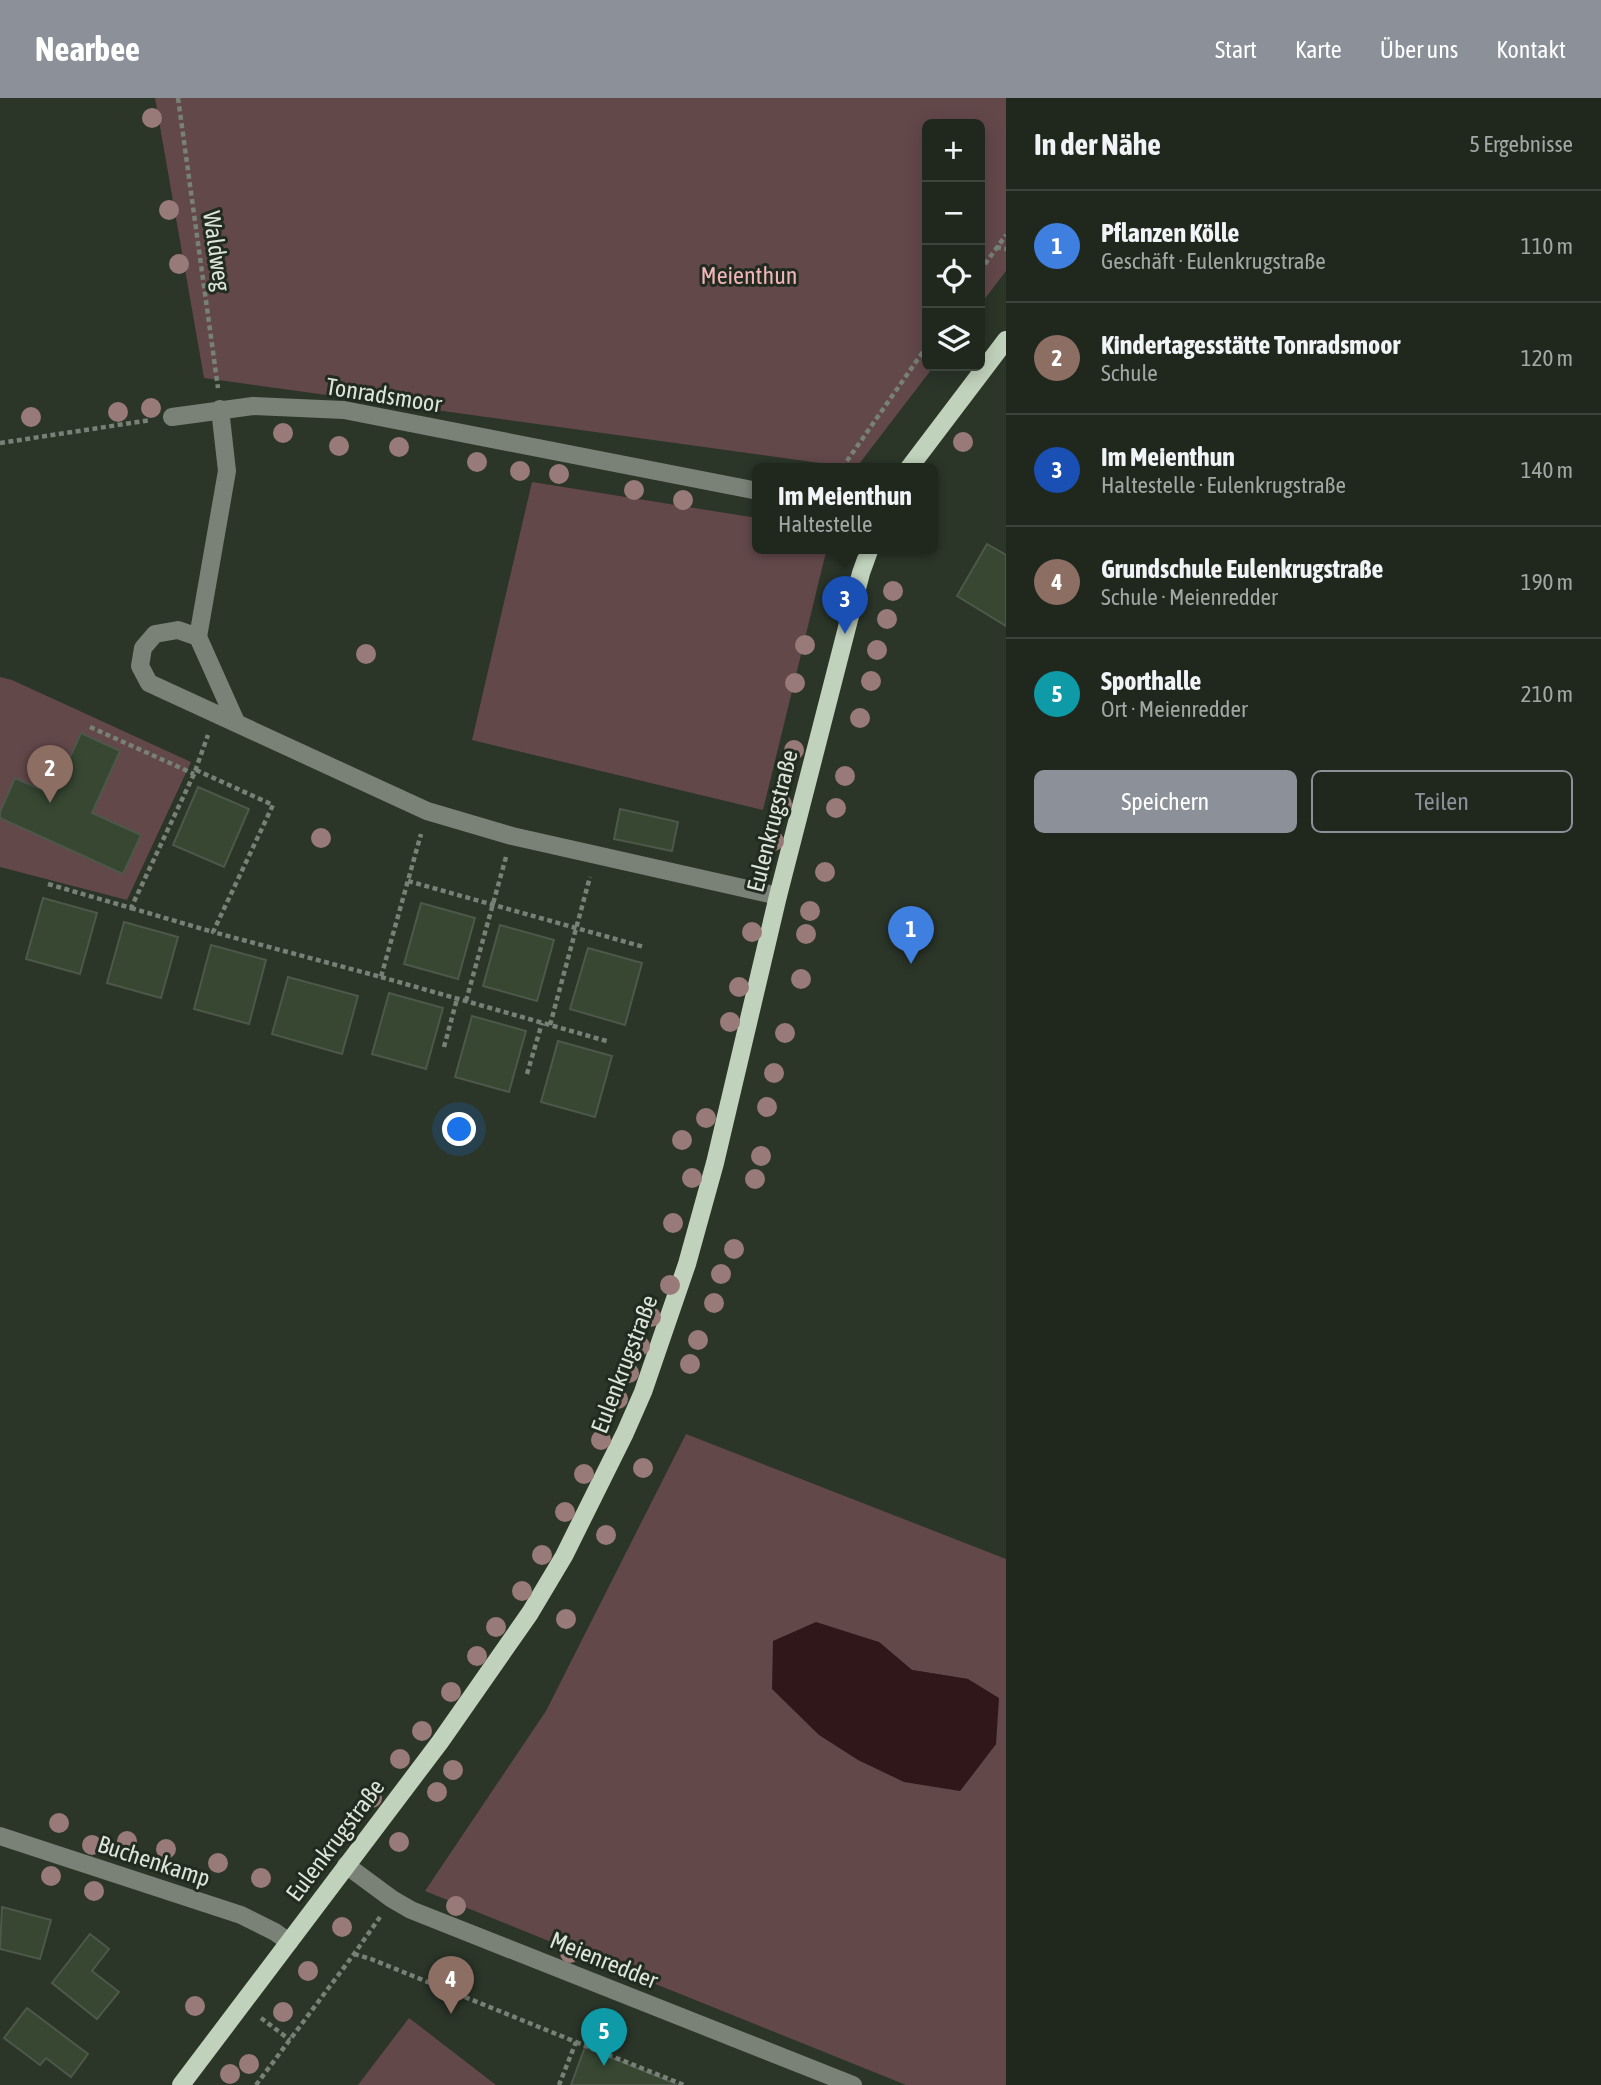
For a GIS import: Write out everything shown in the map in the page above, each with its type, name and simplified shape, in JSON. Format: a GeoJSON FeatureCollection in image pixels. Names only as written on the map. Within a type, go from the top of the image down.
{"type":"FeatureCollection","features":[{"type":"Feature","properties":{"kind":"main road"},"geometry":{"type":"LineString","coordinates":[[913,463],[1006,340]]}},
{"type":"Feature","properties":{"kind":"main road","name":"Eulenkrugstraße"},"geometry":{"type":"LineString","coordinates":[[181,2085],[440,1742],[530,1613],[564,1556],[625,1433],[647,1381],[687,1264],[715,1163],[778,895],[868,554]]}},
{"type":"Feature","properties":{"kind":"street","name":"Tonradsmoor"},"geometry":{"type":"LineString","coordinates":[[172,417],[253,406],[344,410],[752,490]]}},
{"type":"Feature","properties":{"kind":"street"},"geometry":{"type":"LineString","coordinates":[[220,409],[227,471],[198,637],[236,722]]}},
{"type":"Feature","properties":{"kind":"street"},"geometry":{"type":"LineString","coordinates":[[198,637],[178,630],[155,634],[143,648],[140,666],[149,683],[428,811],[512,836],[778,895]]}},
{"type":"Feature","properties":{"kind":"street","name":"Buchenkamp"},"geometry":{"type":"LineString","coordinates":[[0,1836],[221,1908],[261,1924],[289,1942]]}},
{"type":"Feature","properties":{"kind":"street","name":"Meienredder"},"geometry":{"type":"LineString","coordinates":[[346,1865],[392,1899],[436,1920],[853,2085]]}},
{"type":"Feature","properties":{"kind":"path","name":"Waldweg"},"geometry":{"type":"LineString","coordinates":[[178,98],[220,409]]}},
{"type":"Feature","properties":{"kind":"path"},"geometry":{"type":"LineString","coordinates":[[985,264],[1006,235]]}},
{"type":"Feature","properties":{"kind":"path"},"geometry":{"type":"LineString","coordinates":[[996,247],[1006,249]]}},
{"type":"Feature","properties":{"kind":"path"},"geometry":{"type":"LineString","coordinates":[[845,463],[922,352]]}},
{"type":"Feature","properties":{"kind":"path"},"geometry":{"type":"LineString","coordinates":[[0,443],[172,417]]}},
{"type":"Feature","properties":{"kind":"path"},"geometry":{"type":"LineString","coordinates":[[131,908],[195,772],[216,714]]}},
{"type":"Feature","properties":{"kind":"path"},"geometry":{"type":"LineString","coordinates":[[90,727],[274,805],[213,932]]}},
{"type":"Feature","properties":{"kind":"path"},"geometry":{"type":"LineString","coordinates":[[381,977],[428,811]]}},
{"type":"Feature","properties":{"kind":"path"},"geometry":{"type":"LineString","coordinates":[[466,1001],[512,836]]}},
{"type":"Feature","properties":{"kind":"path"},"geometry":{"type":"LineString","coordinates":[[550,1025],[597,854]]}},
{"type":"Feature","properties":{"kind":"path"},"geometry":{"type":"LineString","coordinates":[[408,881],[644,947]]}},
{"type":"Feature","properties":{"kind":"path"},"geometry":{"type":"LineString","coordinates":[[48,884],[610,1042]]}},
{"type":"Feature","properties":{"kind":"path"},"geometry":{"type":"LineString","coordinates":[[444,1047],[457,999]]}},
{"type":"Feature","properties":{"kind":"path"},"geometry":{"type":"LineString","coordinates":[[527,1074],[542,1023]]}},
{"type":"Feature","properties":{"kind":"path"},"geometry":{"type":"LineString","coordinates":[[256,2085],[392,1899]]}},
{"type":"Feature","properties":{"kind":"path"},"geometry":{"type":"LineString","coordinates":[[354,1954],[684,2085]]}},
{"type":"Feature","properties":{"kind":"path"},"geometry":{"type":"LineString","coordinates":[[260,2018],[290,2040]]}},
{"type":"Feature","properties":{"kind":"path"},"geometry":{"type":"LineString","coordinates":[[559,2085],[576,2042]]}},
{"type":"Feature","properties":{"kind":"green space","name":"Meienthun"},"geometry":{"type":"Polygon","coordinates":[[[155,98],[1006,98],[1006,271],[985,298],[985,119],[922,119],[922,371],[930,371],[860,463],[820,463],[204,378],[155,98]]]}},
{"type":"Feature","properties":{"kind":"green space"},"geometry":{"type":"Polygon","coordinates":[[[532,482],[752,517],[752,554],[826,554],[763,810],[472,740],[532,482]]]}},
{"type":"Feature","properties":{"kind":"green space"},"geometry":{"type":"Polygon","coordinates":[[[0,677],[12,680],[191,762],[127,900],[0,867],[0,818],[123,874],[141,835],[92,813],[120,752],[81,733],[53,795],[16,778],[0,812],[0,677]]]}},
{"type":"Feature","properties":{"kind":"green space"},"geometry":{"type":"Polygon","coordinates":[[[686,1434],[1006,1559],[1006,2085],[906,2085],[425,1891],[546,1711],[686,1434]],[[879,1642],[960,1791],[996,1744],[968,1679],[912,1670],[879,1642]]]}},
{"type":"Feature","properties":{"kind":"green space"},"geometry":{"type":"Polygon","coordinates":[[[409,2018],[496,2085],[358,2085],[409,2018]]]}},
{"type":"Feature","properties":{"kind":"shaded area"},"geometry":{"type":"Polygon","coordinates":[[[816,1622],[879,1642],[912,1670],[968,1679],[999,1698],[996,1744],[960,1791],[904,1782],[858,1760],[819,1735],[772,1689],[773,1641],[816,1622]]]}},
{"type":"Feature","properties":{"kind":"building"},"geometry":{"type":"Polygon","coordinates":[[[987,544],[1006,555],[1006,626],[957,596],[987,544]]]}},
{"type":"Feature","properties":{"kind":"building"},"geometry":{"type":"Polygon","coordinates":[[[81,733],[120,751],[92,813],[141,835],[123,874],[0,818],[0,812],[15,778],[53,795],[81,733]]]}},
{"type":"Feature","properties":{"kind":"building"},"geometry":{"type":"Polygon","coordinates":[[[198,787],[249,809],[224,867],[173,845],[198,787]]]}},
{"type":"Feature","properties":{"kind":"building"},"geometry":{"type":"Polygon","coordinates":[[[620,809],[678,822],[672,851],[614,839],[620,809]]]}},
{"type":"Feature","properties":{"kind":"building"},"geometry":{"type":"Polygon","coordinates":[[[43,898],[97,913],[80,974],[26,959],[43,898]]]}},
{"type":"Feature","properties":{"kind":"building"},"geometry":{"type":"Polygon","coordinates":[[[421,903],[475,918],[458,979],[404,964],[421,903]]]}},
{"type":"Feature","properties":{"kind":"building"},"geometry":{"type":"Polygon","coordinates":[[[124,922],[178,937],[161,998],[107,983],[124,922]]]}},
{"type":"Feature","properties":{"kind":"building"},"geometry":{"type":"Polygon","coordinates":[[[500,925],[554,940],[537,1001],[483,986],[500,925]]]}},
{"type":"Feature","properties":{"kind":"building"},"geometry":{"type":"Polygon","coordinates":[[[211,945],[266,960],[249,1024],[194,1009],[211,945]]]}},
{"type":"Feature","properties":{"kind":"building"},"geometry":{"type":"Polygon","coordinates":[[[588,948],[642,963],[625,1025],[570,1009],[588,948]]]}},
{"type":"Feature","properties":{"kind":"building"},"geometry":{"type":"Polygon","coordinates":[[[288,977],[358,996],[342,1054],[272,1034],[288,977]]]}},
{"type":"Feature","properties":{"kind":"building"},"geometry":{"type":"Polygon","coordinates":[[[389,993],[443,1008],[426,1069],[372,1054],[389,993]]]}},
{"type":"Feature","properties":{"kind":"building"},"geometry":{"type":"Polygon","coordinates":[[[472,1016],[526,1031],[509,1092],[455,1077],[472,1016]]]}},
{"type":"Feature","properties":{"kind":"building"},"geometry":{"type":"Polygon","coordinates":[[[558,1041],[612,1056],[595,1117],[541,1102],[558,1041]]]}},
{"type":"Feature","properties":{"kind":"building"},"geometry":{"type":"Polygon","coordinates":[[[2,1907],[51,1920],[40,1959],[0,1949],[2,1907]]]}},
{"type":"Feature","properties":{"kind":"building"},"geometry":{"type":"Polygon","coordinates":[[[90,1934],[109,1949],[92,1971],[119,1992],[97,2019],[52,1983],[90,1934]]]}},
{"type":"Feature","properties":{"kind":"building"},"geometry":{"type":"Polygon","coordinates":[[[27,2008],[88,2054],[71,2077],[46,2058],[40,2065],[4,2038],[27,2008]]]}},
{"type":"Feature","properties":{"kind":"building"},"geometry":{"type":"Polygon","coordinates":[[[585,2047],[676,2084],[571,2085],[585,2047]]]}},
{"type":"Feature","properties":{"kind":"place","name":"Im Meienthun"},"geometry":{"type":"Point","coordinates":[845,634]}},
{"type":"Feature","properties":{"kind":"place","name":"Kindertagesstätte Tonradsmoor"},"geometry":{"type":"Point","coordinates":[50,803]}},
{"type":"Feature","properties":{"kind":"place","name":"Pflanzen Kölle"},"geometry":{"type":"Point","coordinates":[911,964]}},
{"type":"Feature","properties":{"kind":"place","name":"Grundschule Eulenkrugstraße"},"geometry":{"type":"Point","coordinates":[451,2014]}},
{"type":"Feature","properties":{"kind":"place","name":"Sporthalle"},"geometry":{"type":"Point","coordinates":[604,2066]}}]}
